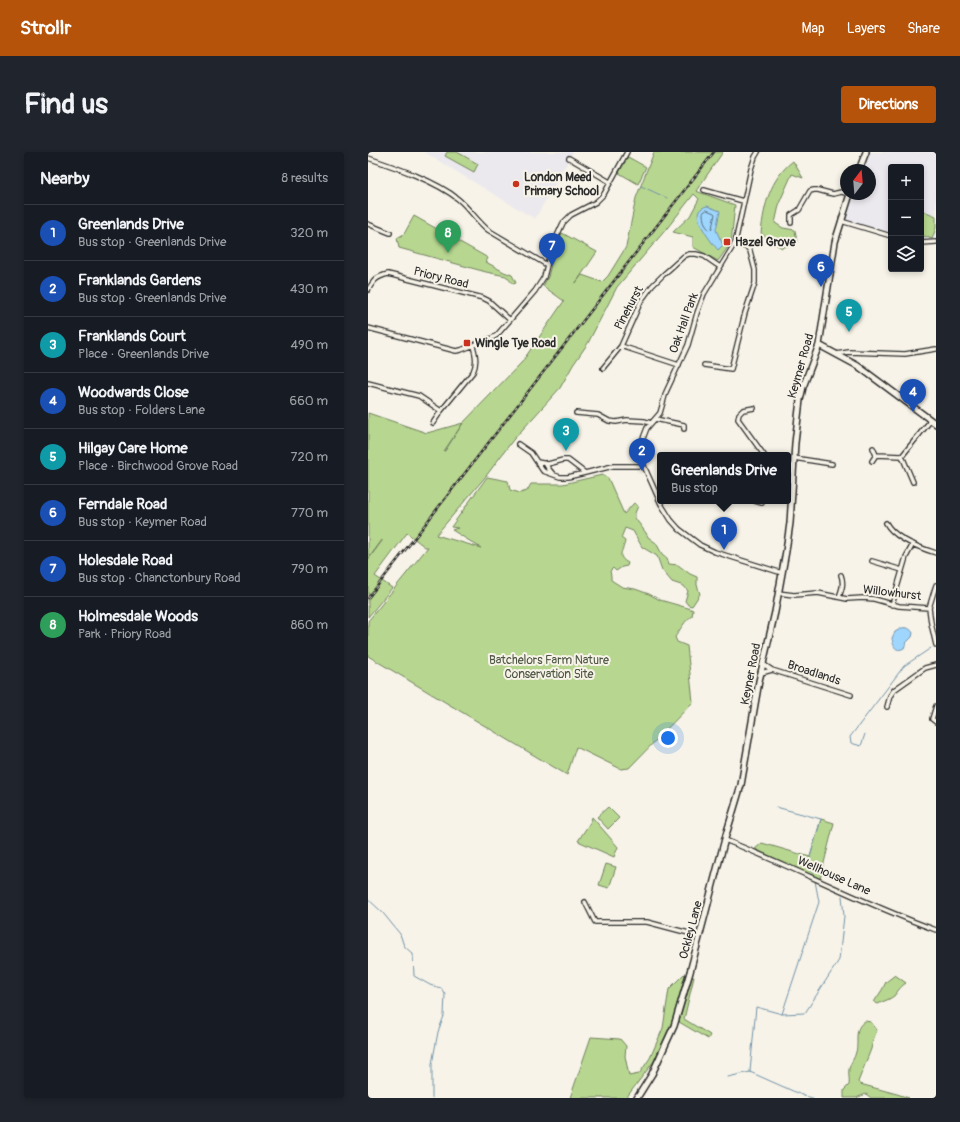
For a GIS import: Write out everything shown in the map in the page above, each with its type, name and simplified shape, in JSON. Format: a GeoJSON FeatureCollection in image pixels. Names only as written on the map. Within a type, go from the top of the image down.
{"type":"FeatureCollection","features":[{"type":"Feature","properties":{"kind":"street"},"geometry":{"type":"LineString","coordinates":[[368,328],[456,351],[473,346],[498,335],[537,288],[544,277],[551,249],[563,223],[571,215],[596,202],[604,194],[627,152]]}},
{"type":"Feature","properties":{"kind":"street","name":"Oak Hall Park"},"geometry":{"type":"LineString","coordinates":[[657,495],[644,466],[641,451],[642,441],[651,423],[660,413],[667,391],[688,345],[704,294],[735,243],[751,169],[758,152]]}},
{"type":"Feature","properties":{"kind":"street"},"geometry":{"type":"LineString","coordinates":[[861,164],[866,152]]}},
{"type":"Feature","properties":{"kind":"street"},"geometry":{"type":"LineString","coordinates":[[368,158],[428,181],[447,192],[458,199],[481,225],[547,265]]}},
{"type":"Feature","properties":{"kind":"street"},"geometry":{"type":"LineString","coordinates":[[569,158],[610,182]]}},
{"type":"Feature","properties":{"kind":"street"},"geometry":{"type":"LineString","coordinates":[[704,190],[743,201]]}},
{"type":"Feature","properties":{"kind":"street"},"geometry":{"type":"LineString","coordinates":[[791,223],[791,215],[799,210],[810,191],[818,190],[833,194],[840,192]]}},
{"type":"Feature","properties":{"kind":"street","name":"Keymer Road"},"geometry":{"type":"LineString","coordinates":[[791,492],[792,462],[800,400],[803,387],[819,345],[831,263],[846,200]]}},
{"type":"Feature","properties":{"kind":"street"},"geometry":{"type":"LineString","coordinates":[[841,221],[888,235]]}},
{"type":"Feature","properties":{"kind":"street"},"geometry":{"type":"LineString","coordinates":[[368,224],[390,233]]}},
{"type":"Feature","properties":{"kind":"street"},"geometry":{"type":"LineString","coordinates":[[924,243],[936,242]]}},
{"type":"Feature","properties":{"kind":"street"},"geometry":{"type":"LineString","coordinates":[[731,369],[745,313],[755,283],[755,270],[750,251],[748,248],[735,243]]}},
{"type":"Feature","properties":{"kind":"street","name":"Pinehurst"},"geometry":{"type":"LineString","coordinates":[[603,368],[621,346],[641,301],[652,286],[684,256],[696,254],[704,256],[720,267]]}},
{"type":"Feature","properties":{"kind":"street","name":"Priory Road"},"geometry":{"type":"LineString","coordinates":[[368,290],[374,280],[388,274],[483,298],[489,301],[510,320]]}},
{"type":"Feature","properties":{"kind":"street"},"geometry":{"type":"LineString","coordinates":[[819,345],[858,366],[934,422],[902,456]]}},
{"type":"Feature","properties":{"kind":"street"},"geometry":{"type":"LineString","coordinates":[[433,423],[476,366],[473,346]]}},
{"type":"Feature","properties":{"kind":"street"},"geometry":{"type":"LineString","coordinates":[[621,346],[679,364]]}},
{"type":"Feature","properties":{"kind":"street"},"geometry":{"type":"LineString","coordinates":[[836,354],[849,352],[905,354],[936,349]]}},
{"type":"Feature","properties":{"kind":"street"},"geometry":{"type":"LineString","coordinates":[[704,365],[737,370]]}},
{"type":"Feature","properties":{"kind":"street"},"geometry":{"type":"LineString","coordinates":[[368,383],[419,396],[441,411]]}},
{"type":"Feature","properties":{"kind":"street"},"geometry":{"type":"LineString","coordinates":[[754,408],[743,410],[739,414],[738,419],[762,452]]}},
{"type":"Feature","properties":{"kind":"street"},"geometry":{"type":"LineString","coordinates":[[576,413],[598,414],[609,421],[616,422],[627,420],[651,423]]}},
{"type":"Feature","properties":{"kind":"street"},"geometry":{"type":"LineString","coordinates":[[655,419],[684,425],[684,429]]}},
{"type":"Feature","properties":{"kind":"street"},"geometry":{"type":"LineString","coordinates":[[518,444],[531,453],[543,471],[560,477],[568,478],[593,472],[605,467],[644,466]]}},
{"type":"Feature","properties":{"kind":"street"},"geometry":{"type":"LineString","coordinates":[[873,448],[876,454]]}},
{"type":"Feature","properties":{"kind":"street"},"geometry":{"type":"LineString","coordinates":[[876,454],[902,456]]}},
{"type":"Feature","properties":{"kind":"street"},"geometry":{"type":"LineString","coordinates":[[872,461],[876,454]]}},
{"type":"Feature","properties":{"kind":"street"},"geometry":{"type":"LineString","coordinates":[[902,456],[912,482]]}},
{"type":"Feature","properties":{"kind":"street"},"geometry":{"type":"LineString","coordinates":[[537,462],[548,464],[568,460],[585,473]]}},
{"type":"Feature","properties":{"kind":"street"},"geometry":{"type":"LineString","coordinates":[[792,462],[832,464]]}},
{"type":"Feature","properties":{"kind":"street"},"geometry":{"type":"LineString","coordinates":[[545,463],[553,474]]}},
{"type":"Feature","properties":{"kind":"street","name":"Oak Hall Park"},"geometry":{"type":"LineString","coordinates":[[661,504],[671,520],[679,529],[700,545],[715,552],[782,573]]}},
{"type":"Feature","properties":{"kind":"street","name":"Keymer Road"},"geometry":{"type":"LineString","coordinates":[[778,592],[786,552],[790,523],[791,504]]}},
{"type":"Feature","properties":{"kind":"street"},"geometry":{"type":"LineString","coordinates":[[886,523],[889,529],[913,544],[936,553]]}},
{"type":"Feature","properties":{"kind":"street"},"geometry":{"type":"LineString","coordinates":[[892,605],[906,557],[913,544]]}},
{"type":"Feature","properties":{"kind":"street"},"geometry":{"type":"LineString","coordinates":[[872,561],[902,570]]}},
{"type":"Feature","properties":{"kind":"street"},"geometry":{"type":"LineString","coordinates":[[839,597],[842,587],[841,575]]}},
{"type":"Feature","properties":{"kind":"street"},"geometry":{"type":"LineString","coordinates":[[929,608],[936,585]]}},
{"type":"Feature","properties":{"kind":"street","name":"Willowhurst"},"geometry":{"type":"LineString","coordinates":[[778,592],[794,595],[818,593],[847,599],[874,599],[892,605],[929,608],[936,645]]}},
{"type":"Feature","properties":{"kind":"street","name":"Keyner Road"},"geometry":{"type":"LineString","coordinates":[[745,760],[778,592]]}},
{"type":"Feature","properties":{"kind":"street","name":"Broadlands"},"geometry":{"type":"LineString","coordinates":[[763,664],[772,670],[851,695]]}},
{"type":"Feature","properties":{"kind":"street"},"geometry":{"type":"LineString","coordinates":[[887,707],[890,696],[894,690],[925,668],[936,665]]}},
{"type":"Feature","properties":{"kind":"street","name":"Broadlands"},"geometry":{"type":"LineString","coordinates":[[761,673],[772,670]]}},
{"type":"Feature","properties":{"kind":"street"},"geometry":{"type":"LineString","coordinates":[[936,706],[932,719],[936,722]]}},
{"type":"Feature","properties":{"kind":"street","name":"Ockley Lane"},"geometry":{"type":"LineString","coordinates":[[637,1098],[652,1074],[674,1026],[700,936],[740,785],[745,760]]}},
{"type":"Feature","properties":{"kind":"street","name":"Wellhouse Lane"},"geometry":{"type":"LineString","coordinates":[[725,840],[908,920],[936,930]]}},
{"type":"Feature","properties":{"kind":"street"},"geometry":{"type":"LineString","coordinates":[[586,902],[595,922],[647,922],[700,936]]}},
{"type":"Feature","properties":{"kind":"shaded area","name":"London Meed Primary School"},"geometry":{"type":"Polygon","coordinates":[[[424,152],[573,152],[535,219],[424,152]]]}},
{"type":"Feature","properties":{"kind":"shaded area"},"geometry":{"type":"Polygon","coordinates":[[[869,152],[936,152],[936,242],[924,242],[924,164],[888,164],[888,234],[845,220],[850,200],[876,200],[876,164],[864,164],[869,152]]]}},
{"type":"Feature","properties":{"kind":"green space"},"geometry":{"type":"Polygon","coordinates":[[[447,152],[457,152],[478,164],[474,172],[445,156],[447,152]]]}},
{"type":"Feature","properties":{"kind":"green space","name":"Batchelors Farm Nature Conservation Site"},"geometry":{"type":"Polygon","coordinates":[[[654,152],[723,152],[696,191],[735,205],[731,243],[718,261],[693,247],[693,237],[673,232],[690,216],[699,199],[694,194],[617,287],[588,343],[560,388],[513,440],[486,476],[436,535],[481,548],[452,530],[458,528],[451,527],[487,477],[508,481],[510,490],[520,493],[527,491],[531,484],[563,484],[602,475],[608,478],[624,514],[634,503],[638,506],[635,513],[635,518],[648,537],[656,543],[662,554],[667,558],[669,564],[678,565],[690,574],[697,577],[697,585],[700,594],[692,606],[688,605],[685,601],[688,591],[684,586],[672,582],[662,570],[657,556],[642,547],[633,531],[625,528],[621,538],[625,541],[621,555],[622,558],[628,563],[627,566],[616,571],[613,568],[610,571],[611,580],[622,587],[635,589],[660,600],[693,610],[692,616],[675,637],[677,642],[687,646],[693,702],[629,768],[621,769],[576,747],[567,775],[368,656],[368,621],[428,547],[425,547],[407,533],[375,576],[392,588],[368,617],[368,560],[382,540],[368,559],[368,413],[427,433],[463,423],[522,362],[564,301],[543,286],[548,277],[555,249],[562,233],[597,252],[575,284],[582,275],[602,282],[608,276],[626,247],[636,198],[654,152]],[[463,423],[444,451],[445,451],[463,423]]]}},
{"type":"Feature","properties":{"kind":"green space"},"geometry":{"type":"Polygon","coordinates":[[[628,157],[646,167],[638,184],[619,173],[628,157]]]}},
{"type":"Feature","properties":{"kind":"green space"},"geometry":{"type":"Polygon","coordinates":[[[793,161],[803,178],[792,174],[780,201],[775,223],[783,228],[795,230],[797,242],[782,248],[761,233],[762,223],[766,203],[774,184],[785,168],[793,161]]]}},
{"type":"Feature","properties":{"kind":"green space"},"geometry":{"type":"Polygon","coordinates":[[[924,211],[936,216],[936,228],[932,239],[924,236],[924,211]]]}},
{"type":"Feature","properties":{"kind":"green space"},"geometry":{"type":"Polygon","coordinates":[[[414,216],[488,258],[486,262],[512,275],[516,283],[513,284],[506,276],[399,248],[397,238],[404,234],[414,216]]]}},
{"type":"Feature","properties":{"kind":"green space"},"geometry":{"type":"Polygon","coordinates":[[[608,807],[619,818],[608,829],[597,817],[608,807]]]}},
{"type":"Feature","properties":{"kind":"green space"},"geometry":{"type":"Polygon","coordinates":[[[592,817],[618,847],[614,857],[578,841],[592,817]]]}},
{"type":"Feature","properties":{"kind":"green space"},"geometry":{"type":"Polygon","coordinates":[[[821,819],[834,823],[820,879],[755,849],[762,843],[810,857],[821,819]]]}},
{"type":"Feature","properties":{"kind":"green space"},"geometry":{"type":"Polygon","coordinates":[[[606,864],[616,867],[609,888],[599,885],[606,864]]]}},
{"type":"Feature","properties":{"kind":"green space"},"geometry":{"type":"Polygon","coordinates":[[[684,974],[685,975],[672,1022],[654,1061],[626,1098],[570,1098],[591,1037],[620,1039],[626,1046],[625,1056],[629,1076],[639,1074],[650,1058],[663,1028],[669,989],[684,974]]]}},
{"type":"Feature","properties":{"kind":"green space"},"geometry":{"type":"Polygon","coordinates":[[[895,975],[906,983],[894,996],[878,1004],[874,1002],[886,982],[895,975]]]}},
{"type":"Feature","properties":{"kind":"green space"},"geometry":{"type":"Polygon","coordinates":[[[691,977],[694,977],[684,1019],[710,1035],[708,1039],[679,1022],[691,977]]]}},
{"type":"Feature","properties":{"kind":"green space"},"geometry":{"type":"Polygon","coordinates":[[[865,1021],[871,1022],[877,1030],[858,1082],[860,1084],[909,1098],[871,1098],[866,1094],[856,1098],[844,1098],[844,1090],[849,1085],[849,1071],[857,1048],[858,1031],[861,1024],[865,1021]]]}},
{"type":"Feature","properties":{"kind":"water"},"geometry":{"type":"Polygon","coordinates":[[[707,206],[720,211],[716,230],[723,245],[718,250],[704,231],[699,220],[699,211],[707,206]]]}},
{"type":"Feature","properties":{"kind":"water"},"geometry":{"type":"Polygon","coordinates":[[[902,628],[909,629],[913,633],[912,637],[906,643],[904,648],[898,650],[894,646],[892,638],[895,632],[902,628]]]}},
{"type":"Feature","properties":{"kind":"waterway"},"geometry":{"type":"LineString","coordinates":[[641,186],[667,198]]}},
{"type":"Feature","properties":{"kind":"waterway"},"geometry":{"type":"LineString","coordinates":[[865,734],[861,746],[851,743],[850,737],[904,666],[931,648]]}},
{"type":"Feature","properties":{"kind":"waterway"},"geometry":{"type":"LineString","coordinates":[[776,807],[821,819],[810,857],[814,878]]}},
{"type":"Feature","properties":{"kind":"waterway"},"geometry":{"type":"LineString","coordinates":[[782,1014],[819,902],[815,881]]}},
{"type":"Feature","properties":{"kind":"waterway"},"geometry":{"type":"LineString","coordinates":[[750,1072],[756,1007],[782,1014],[805,1013],[839,960],[844,916],[842,896]]}},
{"type":"Feature","properties":{"kind":"waterway"},"geometry":{"type":"LineString","coordinates":[[368,899],[383,913],[400,934],[404,946],[413,954],[414,976],[430,985],[441,988],[445,994],[444,1016],[438,1032],[432,1064],[432,1098]]}},
{"type":"Feature","properties":{"kind":"waterway"},"geometry":{"type":"LineString","coordinates":[[728,1077],[750,1072],[804,1096],[813,1098]]}},
{"type":"Feature","properties":{"kind":"railway"},"geometry":{"type":"LineString","coordinates":[[368,598],[714,152]]}},
{"type":"Feature","properties":{"kind":"place","name":"London Meed Primary School"},"geometry":{"type":"Point","coordinates":[516,184]}},
{"type":"Feature","properties":{"kind":"place","name":"Hazel Grove"},"geometry":{"type":"Point","coordinates":[727,242]}},
{"type":"Feature","properties":{"kind":"place","name":"Holmesdale Woods"},"geometry":{"type":"Point","coordinates":[448,253]}},
{"type":"Feature","properties":{"kind":"place","name":"Holesdale Road"},"geometry":{"type":"Point","coordinates":[552,266]}},
{"type":"Feature","properties":{"kind":"place","name":"Ferndale Road"},"geometry":{"type":"Point","coordinates":[821,287]}},
{"type":"Feature","properties":{"kind":"place","name":"Hilgay Care Home"},"geometry":{"type":"Point","coordinates":[849,332]}},
{"type":"Feature","properties":{"kind":"place","name":"Wingle Tye Road"},"geometry":{"type":"Point","coordinates":[467,343]}},
{"type":"Feature","properties":{"kind":"place","name":"Woodwards Close"},"geometry":{"type":"Point","coordinates":[913,412]}},
{"type":"Feature","properties":{"kind":"place","name":"Franklands Court"},"geometry":{"type":"Point","coordinates":[566,451]}},
{"type":"Feature","properties":{"kind":"place","name":"Franklands Gardens"},"geometry":{"type":"Point","coordinates":[642,471]}},
{"type":"Feature","properties":{"kind":"place","name":"Greenlands Drive"},"geometry":{"type":"Point","coordinates":[724,550]}}]}
